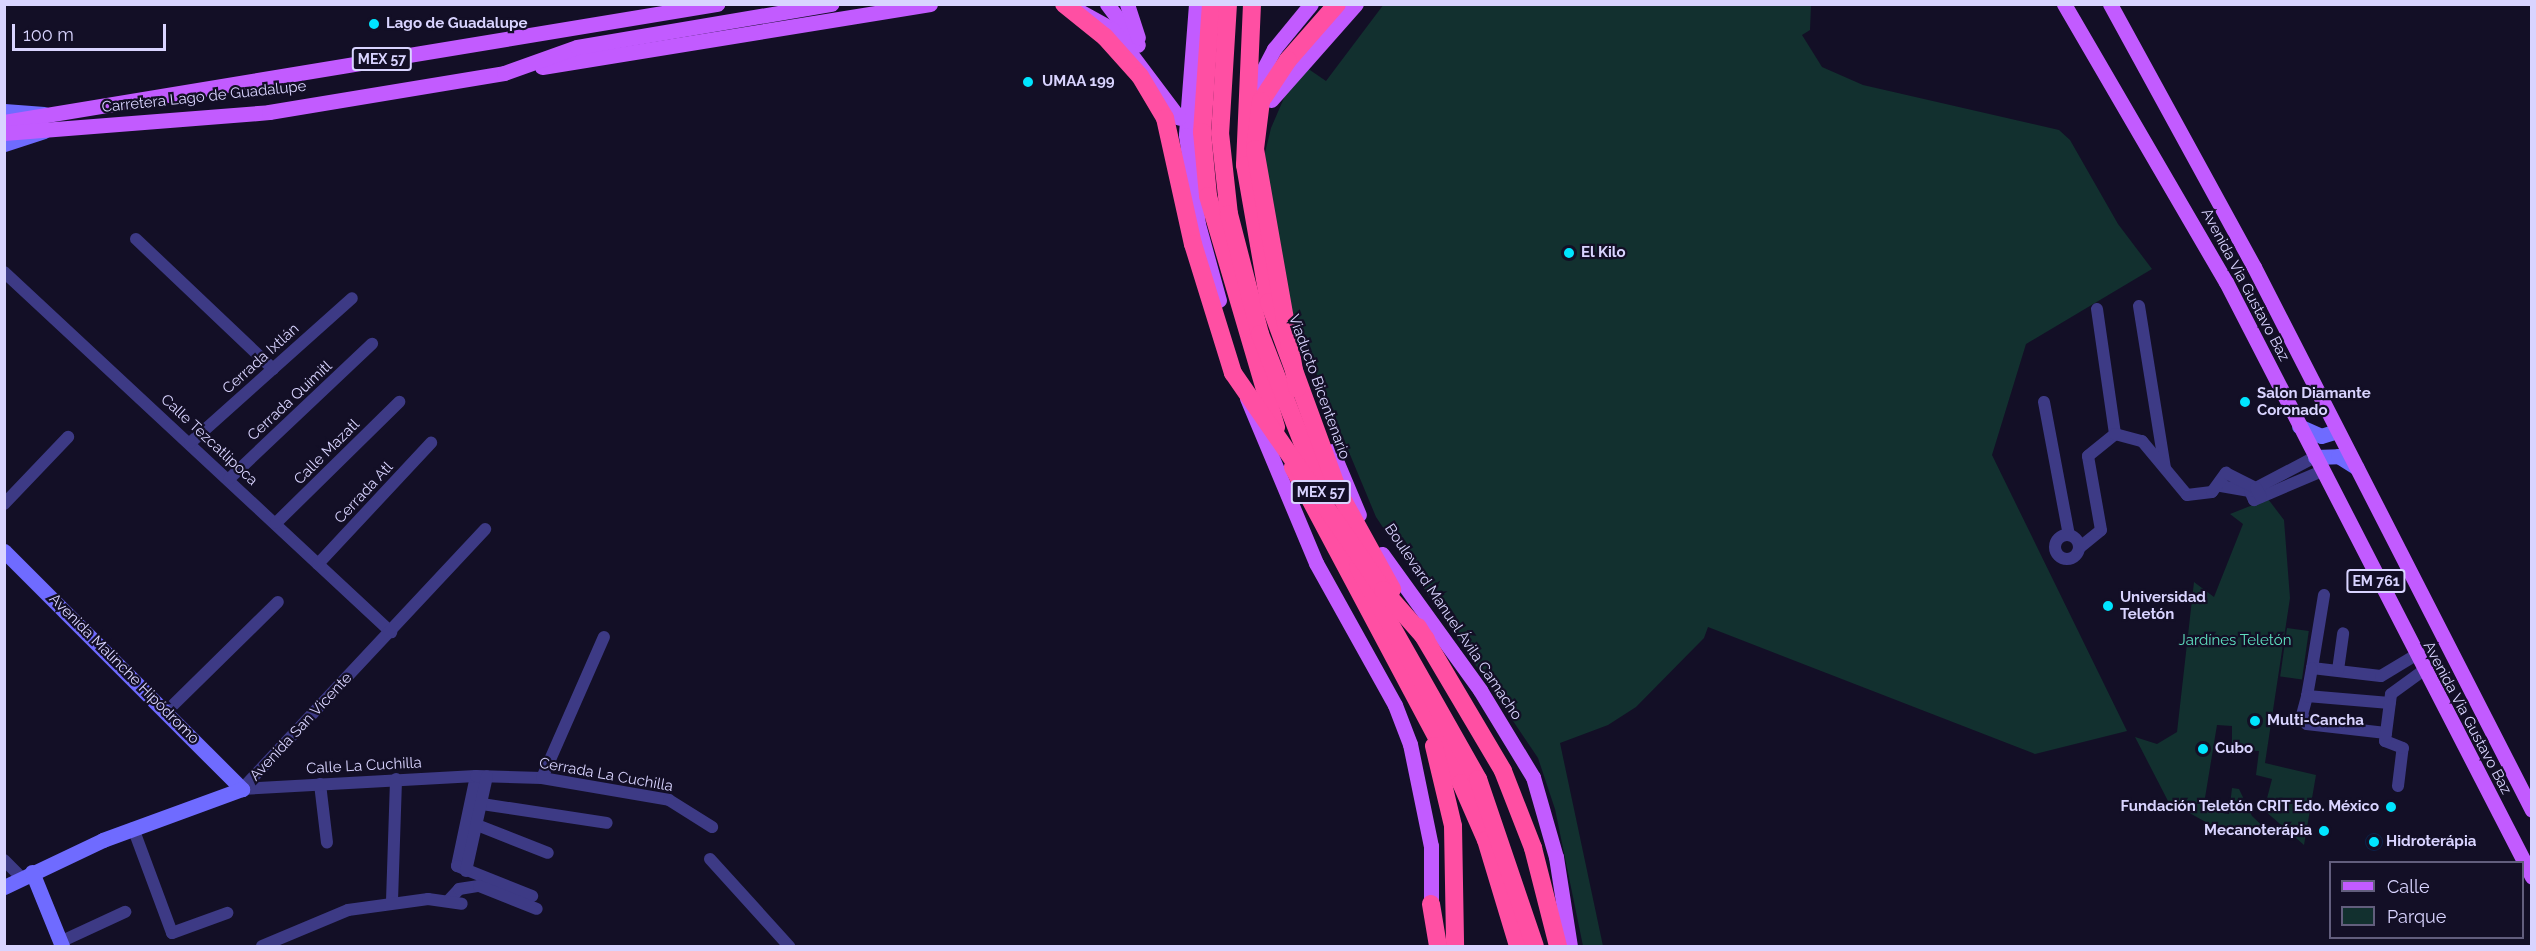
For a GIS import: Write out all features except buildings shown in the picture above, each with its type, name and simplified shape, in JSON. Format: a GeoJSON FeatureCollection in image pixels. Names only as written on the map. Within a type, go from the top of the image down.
{"type":"FeatureCollection","features":[{"type":"Feature","properties":{"kind":"highway","name":"MEX 57"},"geometry":{"type":"LineString","coordinates":[[1211,4],[1202,132],[1208,196],[1246,340],[1267,406],[1303,492],[1424,713],[1486,840],[1518,946]]}},
{"type":"Feature","properties":{"kind":"highway","name":"MEX 57"},"geometry":{"type":"LineString","coordinates":[[1228,4],[1220,133],[1228,214],[1260,334],[1348,550],[1478,779],[1535,946]]}},
{"type":"Feature","properties":{"kind":"highway","name":"Viaducto Bicentenario"},"geometry":{"type":"LineString","coordinates":[[1252,4],[1244,120],[1248,198],[1269,302],[1297,388],[1355,525],[1490,744],[1517,804],[1558,946]]}},
{"type":"Feature","properties":{"kind":"highway"},"geometry":{"type":"LineString","coordinates":[[1297,388],[1255,149],[1261,101],[1288,60],[1337,4]]}},
{"type":"Feature","properties":{"kind":"highway"},"geometry":{"type":"LineString","coordinates":[[1067,6],[1134,69],[1172,118],[1193,244],[1233,373],[1383,590],[1426,639]]}},
{"type":"Feature","properties":{"kind":"highway"},"geometry":{"type":"LineString","coordinates":[[1116,33],[1134,69]]}},
{"type":"Feature","properties":{"kind":"highway","name":"MEX 57"},"geometry":{"type":"LineString","coordinates":[[1424,713],[1453,826],[1455,946]]}},
{"type":"Feature","properties":{"kind":"highway"},"geometry":{"type":"LineString","coordinates":[[1431,904],[1438,946]]}},
{"type":"Feature","properties":{"kind":"main road","name":"Carretera Lago de Guadalupe"},"geometry":{"type":"LineString","coordinates":[[48,122],[666,9],[717,4]]}},
{"type":"Feature","properties":{"kind":"main road","name":"Carretera Lago de Guadalupe"},"geometry":{"type":"LineString","coordinates":[[48,122],[269,112],[504,73],[577,47],[831,4]]}},
{"type":"Feature","properties":{"kind":"main road"},"geometry":{"type":"LineString","coordinates":[[504,73],[930,4]]}},
{"type":"Feature","properties":{"kind":"main road"},"geometry":{"type":"LineString","coordinates":[[1107,4],[1140,49]]}},
{"type":"Feature","properties":{"kind":"main road"},"geometry":{"type":"LineString","coordinates":[[1127,4],[1140,49],[1172,118]]}},
{"type":"Feature","properties":{"kind":"main road"},"geometry":{"type":"LineString","coordinates":[[1196,4],[1186,135],[1198,224],[1251,414],[1316,563],[1395,705],[1410,744],[1431,846],[1429,946]]}},
{"type":"Feature","properties":{"kind":"main road","name":"Boulevard Manuel Ávila Camacho"},"geometry":{"type":"LineString","coordinates":[[1258,4],[1249,96],[1250,146],[1258,223],[1288,347],[1364,522],[1533,777],[1556,857],[1570,946]]}},
{"type":"Feature","properties":{"kind":"main road"},"geometry":{"type":"LineString","coordinates":[[1249,96],[1274,49],[1311,4]]}},
{"type":"Feature","properties":{"kind":"main road"},"geometry":{"type":"LineString","coordinates":[[1250,146],[1278,90],[1356,4]]}},
{"type":"Feature","properties":{"kind":"main road","name":"Avenida Via Gustavo Baz"},"geometry":{"type":"LineString","coordinates":[[2064,4],[2226,282],[2421,672],[2523,861]]}},
{"type":"Feature","properties":{"kind":"main road","name":"Avenida Via Gustavo Baz"},"geometry":{"type":"LineString","coordinates":[[2110,4],[2180,127],[2532,810]]}},
{"type":"Feature","properties":{"kind":"main road"},"geometry":{"type":"LineString","coordinates":[[1067,6],[1094,15],[1116,33],[1172,118],[1186,135]]}},
{"type":"Feature","properties":{"kind":"main road"},"geometry":{"type":"LineString","coordinates":[[4,122],[48,122]]}},
{"type":"Feature","properties":{"kind":"main road"},"geometry":{"type":"LineString","coordinates":[[4,133],[48,122]]}},
{"type":"Feature","properties":{"kind":"main road","name":"Avenida Via Gustavo Baz"},"geometry":{"type":"LineString","coordinates":[[2524,862],[2532,877]]}},
{"type":"Feature","properties":{"kind":"street","name":"Carretera Lago de Guadalupe"},"geometry":{"type":"LineString","coordinates":[[4,111],[48,122]]}},
{"type":"Feature","properties":{"kind":"street","name":"Carretera Lago de Guadalupe"},"geometry":{"type":"LineString","coordinates":[[4,144],[48,122]]}},
{"type":"Feature","properties":{"kind":"street"},"geometry":{"type":"LineString","coordinates":[[136,239],[273,369]]}},
{"type":"Feature","properties":{"kind":"street","name":"Calle Tezcatlipoca"},"geometry":{"type":"LineString","coordinates":[[4,272],[230,479],[391,632]]}},
{"type":"Feature","properties":{"kind":"street","name":"Cerrada Ixtlán"},"geometry":{"type":"LineString","coordinates":[[190,443],[352,298]]}},
{"type":"Feature","properties":{"kind":"street"},"geometry":{"type":"LineString","coordinates":[[2139,306],[2165,469]]}},
{"type":"Feature","properties":{"kind":"street"},"geometry":{"type":"LineString","coordinates":[[2097,309],[2115,434]]}},
{"type":"Feature","properties":{"kind":"street","name":"Cerrada Quimitl"},"geometry":{"type":"LineString","coordinates":[[230,479],[372,344]]}},
{"type":"Feature","properties":{"kind":"street","name":"Calle Mazatl"},"geometry":{"type":"LineString","coordinates":[[276,523],[399,402]]}},
{"type":"Feature","properties":{"kind":"street"},"geometry":{"type":"LineString","coordinates":[[2044,402],[2069,535],[2079,548]]}},
{"type":"Feature","properties":{"kind":"street"},"geometry":{"type":"LineString","coordinates":[[2299,426],[2321,436],[2337,431]]}},
{"type":"Feature","properties":{"kind":"street"},"geometry":{"type":"LineString","coordinates":[[2069,535],[2057,541],[2057,554],[2070,558],[2101,530],[2088,456],[2115,434],[2134,435],[2187,495],[2204,495],[2221,486],[2256,492],[2338,456],[2357,468]]}},
{"type":"Feature","properties":{"kind":"street"},"geometry":{"type":"LineString","coordinates":[[4,504],[68,437]]}},
{"type":"Feature","properties":{"kind":"street","name":"Cerrada Atl"},"geometry":{"type":"LineString","coordinates":[[318,564],[431,443]]}},
{"type":"Feature","properties":{"kind":"street"},"geometry":{"type":"LineString","coordinates":[[2221,486],[2226,473],[2256,492]]}},
{"type":"Feature","properties":{"kind":"street","name":"Avenida San Vicente"},"geometry":{"type":"LineString","coordinates":[[4,887],[134,828],[242,789],[485,529]]}},
{"type":"Feature","properties":{"kind":"street","name":"Avenida Malinche Hipódromo"},"geometry":{"type":"LineString","coordinates":[[4,551],[168,710],[242,789]]}},
{"type":"Feature","properties":{"kind":"street"},"geometry":{"type":"LineString","coordinates":[[2324,595],[2302,715],[2307,724],[2386,733]]}},
{"type":"Feature","properties":{"kind":"street"},"geometry":{"type":"LineString","coordinates":[[168,710],[279,602]]}},
{"type":"Feature","properties":{"kind":"street"},"geometry":{"type":"LineString","coordinates":[[2338,670],[2343,633]]}},
{"type":"Feature","properties":{"kind":"street"},"geometry":{"type":"LineString","coordinates":[[542,778],[604,637]]}},
{"type":"Feature","properties":{"kind":"street"},"geometry":{"type":"LineString","coordinates":[[2312,668],[2384,676],[2414,656]]}},
{"type":"Feature","properties":{"kind":"street"},"geometry":{"type":"LineString","coordinates":[[2398,786],[2403,748],[2385,742],[2390,703],[2393,691],[2421,672]]}},
{"type":"Feature","properties":{"kind":"street"},"geometry":{"type":"LineString","coordinates":[[2307,696],[2390,703]]}},
{"type":"Feature","properties":{"kind":"street"},"geometry":{"type":"LineString","coordinates":[[461,868],[482,804],[482,776]]}},
{"type":"Feature","properties":{"kind":"street"},"geometry":{"type":"LineString","coordinates":[[461,868],[482,776]]}},
{"type":"Feature","properties":{"kind":"street","name":"Calle La Cuchilla"},"geometry":{"type":"LineString","coordinates":[[242,789],[482,776]]}},
{"type":"Feature","properties":{"kind":"street","name":"Cerrada La Cuchilla"},"geometry":{"type":"LineString","coordinates":[[482,776],[542,778],[669,800],[712,827]]}},
{"type":"Feature","properties":{"kind":"street"},"geometry":{"type":"LineString","coordinates":[[392,901],[396,779]]}},
{"type":"Feature","properties":{"kind":"street"},"geometry":{"type":"LineString","coordinates":[[320,784],[327,843]]}},
{"type":"Feature","properties":{"kind":"street"},"geometry":{"type":"LineString","coordinates":[[482,804],[607,823]]}},
{"type":"Feature","properties":{"kind":"street"},"geometry":{"type":"LineString","coordinates":[[477,825],[548,853]]}},
{"type":"Feature","properties":{"kind":"street"},"geometry":{"type":"LineString","coordinates":[[134,828],[172,933],[226,913]]}},
{"type":"Feature","properties":{"kind":"street"},"geometry":{"type":"LineString","coordinates":[[710,859],[789,946]]}},
{"type":"Feature","properties":{"kind":"street"},"geometry":{"type":"LineString","coordinates":[[4,860],[27,875],[61,944],[125,912]]}},
{"type":"Feature","properties":{"kind":"street"},"geometry":{"type":"LineString","coordinates":[[461,868],[532,896]]}},
{"type":"Feature","properties":{"kind":"street"},"geometry":{"type":"LineString","coordinates":[[448,901],[459,889],[478,886],[537,909]]}},
{"type":"Feature","properties":{"kind":"street"},"geometry":{"type":"LineString","coordinates":[[262,946],[311,922],[392,901],[448,901],[462,904]]}},
{"type":"Feature","properties":{"kind":"green space"},"geometry":{"type":"Polygon","coordinates":[[[1384,4],[1811,5],[1810,30],[1802,35],[1822,67],[1863,85],[2059,130],[2070,140],[2118,224],[2152,269],[2026,344],[1992,455],[2127,731],[2035,754],[1708,627],[1704,638],[1636,707],[1608,725],[1560,743],[1603,946],[1583,946],[1555,809],[1538,758],[1376,517],[1289,308],[1263,161],[1271,128],[1287,91],[1307,68],[1326,81],[1384,4]]]}},
{"type":"Feature","properties":{"kind":"green space","name":"Jardínes Teletón"},"geometry":{"type":"Polygon","coordinates":[[[2268,499],[2284,520],[2290,598],[2265,763],[2316,775],[2304,845],[2264,810],[2272,779],[2256,775],[2259,751],[2232,750],[2232,726],[2217,725],[2203,810],[2229,814],[2232,788],[2239,789],[2252,816],[2274,837],[2220,830],[2168,801],[2135,737],[2157,744],[2177,732],[2194,582],[2214,597],[2243,524],[2230,514],[2268,499]]]}},
{"type":"Feature","properties":{"kind":"green space"},"geometry":{"type":"Polygon","coordinates":[[[2287,628],[2309,631],[2302,680],[2280,677],[2287,628]]]}},
{"type":"Feature","properties":{"kind":"water","name":"Hidroterápia"},"geometry":{"type":"Polygon","coordinates":[[[2374,833],[2380,836],[2383,842],[2380,848],[2374,851],[2368,848],[2365,842],[2368,836],[2374,833]]]}},
{"type":"Feature","properties":{"kind":"place","name":"Lago de Guadalupe"},"geometry":{"type":"Point","coordinates":[374,24]}},
{"type":"Feature","properties":{"kind":"place","name":"UMAA 199"},"geometry":{"type":"Point","coordinates":[1028,82]}},
{"type":"Feature","properties":{"kind":"place","name":"El Kilo"},"geometry":{"type":"Point","coordinates":[1569,253]}},
{"type":"Feature","properties":{"kind":"place","name":"Salon Diamante Coronado"},"geometry":{"type":"Point","coordinates":[2245,402]}},
{"type":"Feature","properties":{"kind":"place","name":"Universidad Teletón"},"geometry":{"type":"Point","coordinates":[2108,606]}},
{"type":"Feature","properties":{"kind":"place","name":"Multi-Cancha"},"geometry":{"type":"Point","coordinates":[2255,721]}},
{"type":"Feature","properties":{"kind":"place","name":"Cubo"},"geometry":{"type":"Point","coordinates":[2203,749]}},
{"type":"Feature","properties":{"kind":"place","name":"Fundación Teletón CRIT Edo. México"},"geometry":{"type":"Point","coordinates":[2391,807]}},
{"type":"Feature","properties":{"kind":"place","name":"Mecanoterápia"},"geometry":{"type":"Point","coordinates":[2324,831]}},
{"type":"Feature","properties":{"kind":"place","name":"Hidroterápia"},"geometry":{"type":"Point","coordinates":[2374,842]}}]}
